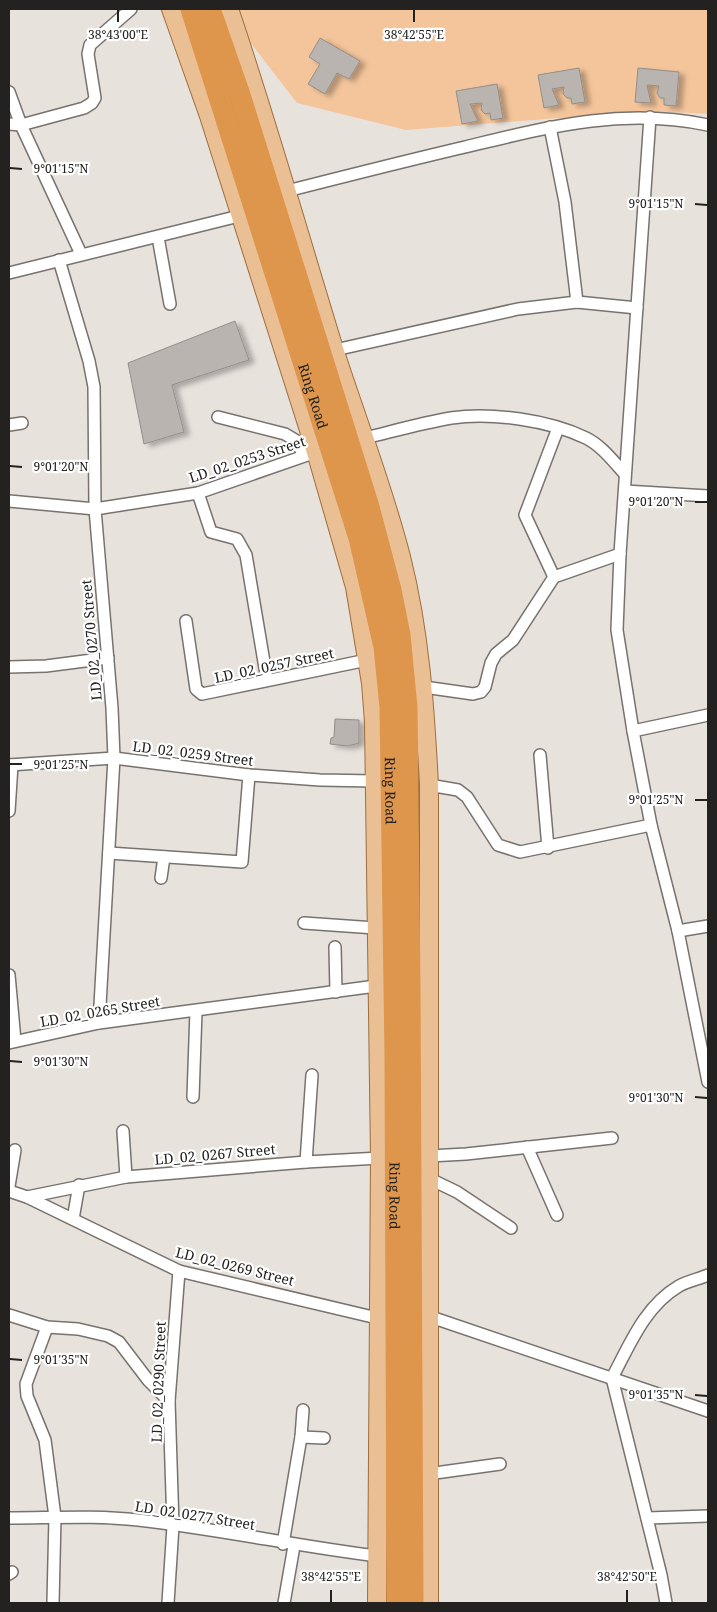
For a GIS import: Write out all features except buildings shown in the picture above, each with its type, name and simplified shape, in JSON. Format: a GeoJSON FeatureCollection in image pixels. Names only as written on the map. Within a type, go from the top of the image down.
{"type":"FeatureCollection","features":[{"type":"Feature","properties":{"kind":"highway","name":"Ring Road"},"geometry":{"type":"LineString","coordinates":[[191,9],[350,511],[384,647],[390,707],[395,1045],[397,1603]]}},
{"type":"Feature","properties":{"kind":"highway","name":"Ring Road"},"geometry":{"type":"LineString","coordinates":[[210,9],[240,95],[369,507],[391,590],[400,635],[407,707],[414,1603]]}},
{"type":"Feature","properties":{"kind":"main road"},"geometry":{"type":"LineString","coordinates":[[171,9],[209,116],[310,453],[355,587],[367,660],[374,722],[375,928],[380,1158],[377,1318],[377,1603]]}},
{"type":"Feature","properties":{"kind":"main road"},"geometry":{"type":"LineString","coordinates":[[229,9],[335,350],[365,438],[401,558],[424,687],[429,785],[429,1603]]}},
{"type":"Feature","properties":{"kind":"street"},"geometry":{"type":"LineString","coordinates":[[9,124],[21,125],[84,108],[92,103],[94,98],[88,54],[90,45],[117,14],[131,9]]}},
{"type":"Feature","properties":{"kind":"street"},"geometry":{"type":"LineString","coordinates":[[9,92],[21,125],[81,254]]}},
{"type":"Feature","properties":{"kind":"street"},"geometry":{"type":"LineString","coordinates":[[287,191],[579,121],[650,117],[678,119],[708,125]]}},
{"type":"Feature","properties":{"kind":"street"},"geometry":{"type":"LineString","coordinates":[[650,117],[625,474],[617,630],[633,731],[652,825],[678,931],[708,1082]]}},
{"type":"Feature","properties":{"kind":"street"},"geometry":{"type":"LineString","coordinates":[[550,127],[565,202],[577,302]]}},
{"type":"Feature","properties":{"kind":"street"},"geometry":{"type":"LineString","coordinates":[[9,273],[239,216]]}},
{"type":"Feature","properties":{"kind":"street"},"geometry":{"type":"LineString","coordinates":[[158,237],[170,304]]}},
{"type":"Feature","properties":{"kind":"street","name":"LD_02_0270 Street"},"geometry":{"type":"LineString","coordinates":[[59,260],[90,361],[94,387],[95,509],[108,658],[114,758],[99,1023]]}},
{"type":"Feature","properties":{"kind":"street"},"geometry":{"type":"LineString","coordinates":[[335,350],[518,309],[577,302],[637,308]]}},
{"type":"Feature","properties":{"kind":"street"},"geometry":{"type":"LineString","coordinates":[[365,438],[451,418],[478,416],[517,419],[558,428],[586,438],[596,445],[625,474]]}},
{"type":"Feature","properties":{"kind":"street"},"geometry":{"type":"LineString","coordinates":[[218,417],[285,434],[296,440],[310,453]]}},
{"type":"Feature","properties":{"kind":"street"},"geometry":{"type":"LineString","coordinates":[[9,425],[22,423]]}},
{"type":"Feature","properties":{"kind":"street"},"geometry":{"type":"LineString","coordinates":[[554,577],[525,515],[558,428]]}},
{"type":"Feature","properties":{"kind":"street","name":"LD_02_0253 Street"},"geometry":{"type":"LineString","coordinates":[[9,501],[95,509],[198,493],[310,453]]}},
{"type":"Feature","properties":{"kind":"street"},"geometry":{"type":"LineString","coordinates":[[625,490],[708,496]]}},
{"type":"Feature","properties":{"kind":"street"},"geometry":{"type":"LineString","coordinates":[[198,493],[210,532],[237,539],[246,555],[267,680]]}},
{"type":"Feature","properties":{"kind":"street"},"geometry":{"type":"LineString","coordinates":[[424,687],[473,694],[481,692],[494,658],[513,640],[554,577],[620,554]]}},
{"type":"Feature","properties":{"kind":"street","name":"LD_02_0257 Street"},"geometry":{"type":"LineString","coordinates":[[186,621],[196,689],[199,692],[211,693],[367,660]]}},
{"type":"Feature","properties":{"kind":"street"},"geometry":{"type":"LineString","coordinates":[[9,667],[46,666],[108,658]]}},
{"type":"Feature","properties":{"kind":"street"},"geometry":{"type":"LineString","coordinates":[[633,731],[708,715]]}},
{"type":"Feature","properties":{"kind":"street"},"geometry":{"type":"LineString","coordinates":[[540,755],[548,848]]}},
{"type":"Feature","properties":{"kind":"street","name":"LD_02_0259 Street"},"geometry":{"type":"LineString","coordinates":[[10,765],[114,758],[249,775],[320,780],[374,781]]}},
{"type":"Feature","properties":{"kind":"street"},"geometry":{"type":"LineString","coordinates":[[9,811],[10,765]]}},
{"type":"Feature","properties":{"kind":"street"},"geometry":{"type":"LineString","coordinates":[[109,853],[242,862],[249,775]]}},
{"type":"Feature","properties":{"kind":"street"},"geometry":{"type":"LineString","coordinates":[[429,785],[458,790],[467,797],[498,845],[520,852],[548,848],[652,825]]}},
{"type":"Feature","properties":{"kind":"street"},"geometry":{"type":"LineString","coordinates":[[161,878],[164,857]]}},
{"type":"Feature","properties":{"kind":"street"},"geometry":{"type":"LineString","coordinates":[[304,923],[375,928]]}},
{"type":"Feature","properties":{"kind":"street"},"geometry":{"type":"LineString","coordinates":[[678,931],[708,926]]}},
{"type":"Feature","properties":{"kind":"street"},"geometry":{"type":"LineString","coordinates":[[334,947],[336,992]]}},
{"type":"Feature","properties":{"kind":"street"},"geometry":{"type":"LineString","coordinates":[[9,975],[12,1042]]}},
{"type":"Feature","properties":{"kind":"street","name":"LD_02_0265 Street"},"geometry":{"type":"LineString","coordinates":[[12,1042],[99,1023],[376,986]]}},
{"type":"Feature","properties":{"kind":"street"},"geometry":{"type":"LineString","coordinates":[[193,1097],[196,1011]]}},
{"type":"Feature","properties":{"kind":"street"},"geometry":{"type":"LineString","coordinates":[[306,1162],[312,1075]]}},
{"type":"Feature","properties":{"kind":"street"},"geometry":{"type":"LineString","coordinates":[[123,1131],[126,1177]]}},
{"type":"Feature","properties":{"kind":"street"},"geometry":{"type":"LineString","coordinates":[[429,1156],[466,1154],[612,1138]]}},
{"type":"Feature","properties":{"kind":"street"},"geometry":{"type":"LineString","coordinates":[[526,1147],[557,1215]]}},
{"type":"Feature","properties":{"kind":"street"},"geometry":{"type":"LineString","coordinates":[[9,1186],[15,1150]]}},
{"type":"Feature","properties":{"kind":"street","name":"LD_02_0267 Street"},"geometry":{"type":"LineString","coordinates":[[27,1197],[126,1177],[306,1162],[380,1158]]}},
{"type":"Feature","properties":{"kind":"street"},"geometry":{"type":"LineString","coordinates":[[430,1179],[458,1192],[511,1228]]}},
{"type":"Feature","properties":{"kind":"street"},"geometry":{"type":"LineString","coordinates":[[73,1219],[79,1185]]}},
{"type":"Feature","properties":{"kind":"street","name":"LD_02_0269 Street"},"geometry":{"type":"LineString","coordinates":[[9,1191],[27,1197],[179,1270],[377,1318]]}},
{"type":"Feature","properties":{"kind":"street","name":"LD_02_0290 Street"},"geometry":{"type":"LineString","coordinates":[[168,1603],[173,1526],[169,1401],[179,1270]]}},
{"type":"Feature","properties":{"kind":"street"},"geometry":{"type":"LineString","coordinates":[[666,1603],[612,1378],[642,1322],[661,1298],[681,1285],[708,1275]]}},
{"type":"Feature","properties":{"kind":"street"},"geometry":{"type":"LineString","coordinates":[[9,1315],[47,1328],[78,1329],[108,1336],[119,1342],[148,1380],[169,1401]]}},
{"type":"Feature","properties":{"kind":"street"},"geometry":{"type":"LineString","coordinates":[[428,1316],[708,1411]]}},
{"type":"Feature","properties":{"kind":"street"},"geometry":{"type":"LineString","coordinates":[[47,1328],[26,1384],[27,1396],[45,1440],[55,1517],[54,1603]]}},
{"type":"Feature","properties":{"kind":"street"},"geometry":{"type":"LineString","coordinates":[[284,1603],[288,1545],[303,1410]]}},
{"type":"Feature","properties":{"kind":"street"},"geometry":{"type":"LineString","coordinates":[[301,1437],[324,1438]]}},
{"type":"Feature","properties":{"kind":"street"},"geometry":{"type":"LineString","coordinates":[[428,1474],[500,1464]]}},
{"type":"Feature","properties":{"kind":"street"},"geometry":{"type":"LineString","coordinates":[[647,1518],[708,1516]]}},
{"type":"Feature","properties":{"kind":"street","name":"LD_02_0277 Street"},"geometry":{"type":"LineString","coordinates":[[9,1518],[94,1517],[173,1526],[288,1545],[376,1556]]}},
{"type":"Feature","properties":{"kind":"shaded area"},"geometry":{"type":"Polygon","coordinates":[[[235,9],[708,9],[708,114],[649,111],[406,130],[297,103],[243,33],[235,9]]]}}]}
